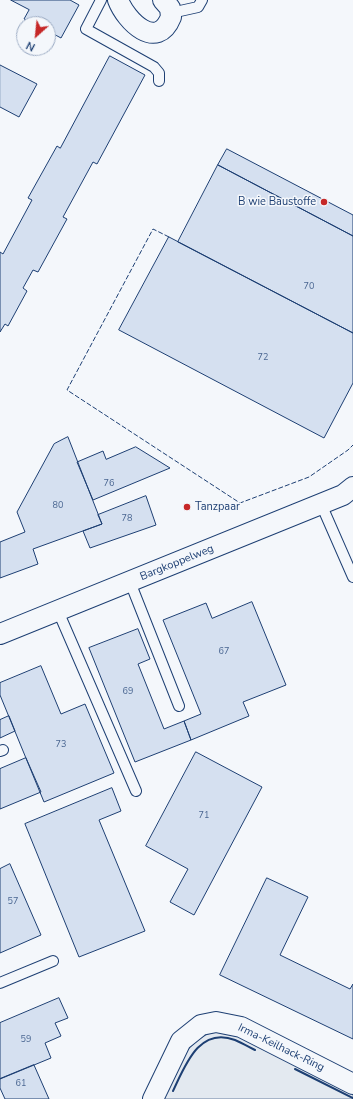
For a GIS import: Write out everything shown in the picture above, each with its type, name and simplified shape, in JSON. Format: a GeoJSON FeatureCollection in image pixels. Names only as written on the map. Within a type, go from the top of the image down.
{"type":"FeatureCollection","features":[{"type":"Feature","properties":{"kind":"street"},"geometry":{"type":"LineString","coordinates":[[118,0],[122,10],[132,23],[155,33],[164,29],[170,21],[167,7]]}},
{"type":"Feature","properties":{"kind":"street","name":"Bargkoppelweg"},"geometry":{"type":"LineString","coordinates":[[0,634],[343,495],[353,487]]}},
{"type":"Feature","properties":{"kind":"street","name":"Irma-Keilhack-Ring"},"geometry":{"type":"LineString","coordinates":[[152,1099],[181,1041],[201,1025],[216,1022],[241,1027],[353,1084]]}},
{"type":"Feature","properties":{"kind":"lane"},"geometry":{"type":"LineString","coordinates":[[101,0],[86,29],[154,67],[160,73],[159,81]]}},
{"type":"Feature","properties":{"kind":"lane"},"geometry":{"type":"LineString","coordinates":[[167,7],[198,7],[202,0]]}},
{"type":"Feature","properties":{"kind":"lane"},"geometry":{"type":"LineString","coordinates":[[321,504],[353,577]]}},
{"type":"Feature","properties":{"kind":"lane"},"geometry":{"type":"LineString","coordinates":[[130,582],[179,706]]}},
{"type":"Feature","properties":{"kind":"lane"},"geometry":{"type":"LineString","coordinates":[[58,611],[136,791]]}},
{"type":"Feature","properties":{"kind":"lane"},"geometry":{"type":"LineString","coordinates":[[0,983],[53,961]]}},
{"type":"Feature","properties":{"kind":"shaded area"},"geometry":{"type":"Polygon","coordinates":[[[213,1032],[235,1033],[353,1091],[353,1099],[160,1099],[175,1069],[187,1051],[203,1036],[213,1032]]]}},
{"type":"Feature","properties":{"kind":"building"},"geometry":{"type":"Polygon","coordinates":[[[11,0],[70,0],[79,5],[61,38],[56,35],[56,16],[26,16],[29,10],[11,0]]]}},
{"type":"Feature","properties":{"kind":"building"},"geometry":{"type":"Polygon","coordinates":[[[110,56],[145,75],[97,164],[93,162],[63,217],[67,219],[38,272],[33,270],[23,288],[27,291],[8,326],[5,324],[0,332],[0,252],[3,254],[32,200],[28,198],[57,146],[60,148],[110,56]]]}},
{"type":"Feature","properties":{"kind":"building"},"geometry":{"type":"Polygon","coordinates":[[[0,65],[37,84],[19,117],[0,107],[0,65]]]}},
{"type":"Feature","properties":{"kind":"building"},"geometry":{"type":"Polygon","coordinates":[[[227,149],[353,215],[353,236],[218,165],[227,149]]]}},
{"type":"Feature","properties":{"kind":"building"},"geometry":{"type":"Polygon","coordinates":[[[218,165],[353,236],[353,333],[178,242],[218,165]]]}},
{"type":"Feature","properties":{"kind":"building"},"geometry":{"type":"Polygon","coordinates":[[[169,237],[353,333],[353,383],[324,438],[119,330],[169,237]]]}},
{"type":"Feature","properties":{"kind":"building"},"geometry":{"type":"Polygon","coordinates":[[[68,437],[102,524],[33,549],[38,564],[0,578],[0,542],[25,532],[17,512],[54,444],[68,437]]]}},
{"type":"Feature","properties":{"kind":"building"},"geometry":{"type":"Polygon","coordinates":[[[136,447],[170,468],[93,500],[77,462],[103,451],[106,459],[136,447]]]}},
{"type":"Feature","properties":{"kind":"building"},"geometry":{"type":"Polygon","coordinates":[[[146,496],[156,525],[90,548],[83,531],[102,524],[98,515],[146,496]]]}},
{"type":"Feature","properties":{"kind":"building"},"geometry":{"type":"Polygon","coordinates":[[[252,602],[286,685],[243,702],[249,716],[191,740],[184,721],[201,714],[163,620],[206,603],[212,618],[252,602]]]}},
{"type":"Feature","properties":{"kind":"building"},"geometry":{"type":"Polygon","coordinates":[[[138,629],[150,659],[138,664],[164,729],[184,721],[191,740],[135,762],[89,648],[138,629]]]}},
{"type":"Feature","properties":{"kind":"building"},"geometry":{"type":"Polygon","coordinates":[[[41,666],[61,714],[85,704],[114,773],[44,802],[0,695],[0,683],[41,666]]]}},
{"type":"Feature","properties":{"kind":"building"},"geometry":{"type":"Polygon","coordinates":[[[9,716],[15,731],[0,738],[0,720],[9,716]]]}},
{"type":"Feature","properties":{"kind":"building"},"geometry":{"type":"Polygon","coordinates":[[[196,752],[262,787],[194,915],[170,902],[188,869],[146,846],[196,752]]]}},
{"type":"Feature","properties":{"kind":"building"},"geometry":{"type":"Polygon","coordinates":[[[26,758],[41,792],[0,809],[0,769],[26,758]]]}},
{"type":"Feature","properties":{"kind":"building"},"geometry":{"type":"Polygon","coordinates":[[[112,788],[121,811],[99,820],[145,931],[79,957],[25,824],[112,788]]]}},
{"type":"Feature","properties":{"kind":"building"},"geometry":{"type":"Polygon","coordinates":[[[10,864],[41,935],[0,953],[0,869],[10,864]]]}},
{"type":"Feature","properties":{"kind":"building"},"geometry":{"type":"Polygon","coordinates":[[[267,878],[308,897],[280,955],[350,989],[353,984],[353,1039],[220,975],[267,878]]]}},
{"type":"Feature","properties":{"kind":"building"},"geometry":{"type":"Polygon","coordinates":[[[59,998],[68,1018],[55,1023],[61,1036],[45,1043],[51,1058],[0,1079],[0,1023],[59,998]]]}},
{"type":"Feature","properties":{"kind":"building"},"geometry":{"type":"Polygon","coordinates":[[[34,1065],[49,1099],[5,1099],[0,1088],[0,1079],[34,1065]]]}},
{"type":"Feature","properties":{"kind":"fence"},"geometry":{"type":"LineString","coordinates":[[169,237],[153,229],[67,390],[240,503],[309,477],[353,445]]}},
{"type":"Feature","properties":{"kind":"wall"},"geometry":{"type":"LineString","coordinates":[[173,1091],[188,1060],[203,1043],[222,1037],[235,1040],[255,1050]]}},
{"type":"Feature","properties":{"kind":"wall"},"geometry":{"type":"LineString","coordinates":[[295,1069],[353,1098]]}},
{"type":"Feature","properties":{"kind":"place","name":"B wie Baustoffe"},"geometry":{"type":"Point","coordinates":[324,202]}},
{"type":"Feature","properties":{"kind":"place","name":"Tanzpaar"},"geometry":{"type":"Point","coordinates":[187,507]}}]}
